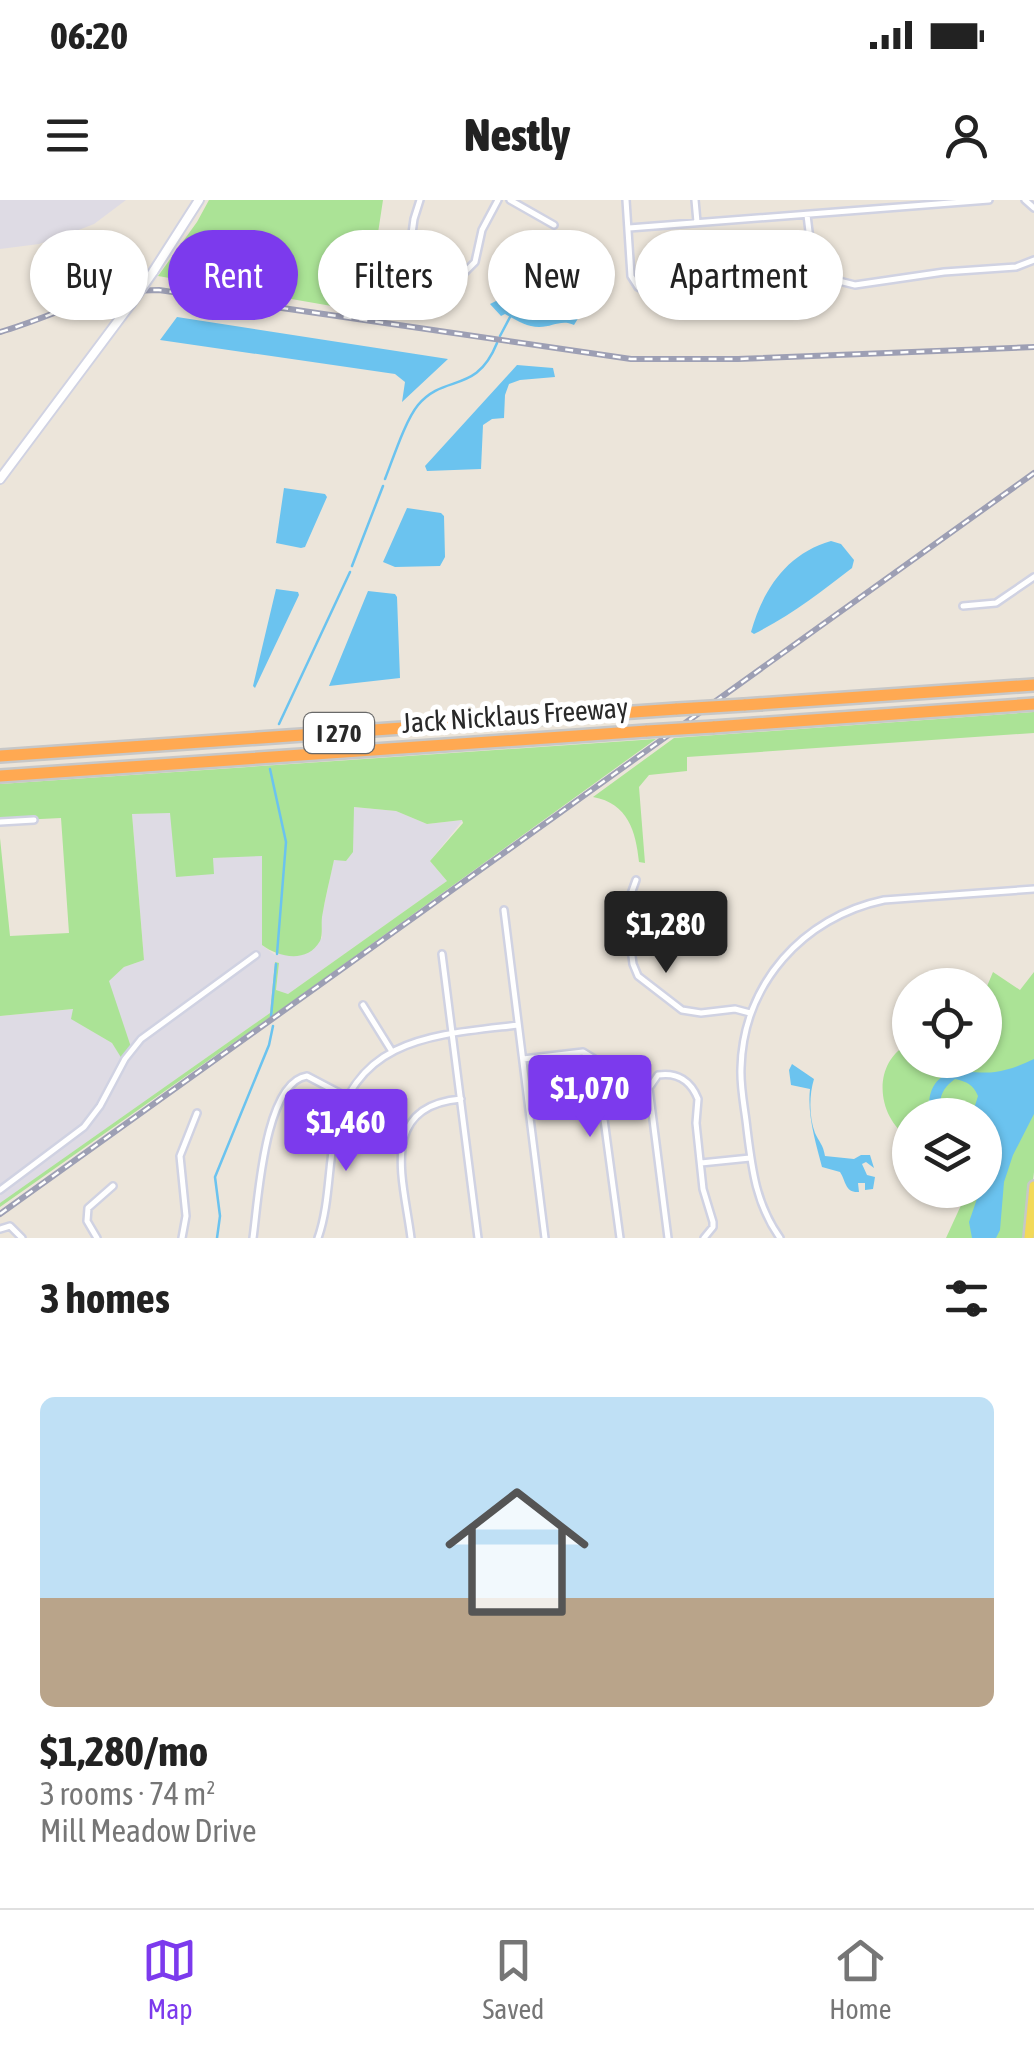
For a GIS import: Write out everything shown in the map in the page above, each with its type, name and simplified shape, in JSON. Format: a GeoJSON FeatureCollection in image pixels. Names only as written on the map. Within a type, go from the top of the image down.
{"type":"FeatureCollection","features":[{"type":"Feature","properties":{"kind":"highway","name":"Jack Nicklaus Freeway"},"geometry":{"type":"LineString","coordinates":[[0,756],[1034,685]]}},
{"type":"Feature","properties":{"kind":"highway","name":"Jack Nicklaus Freeway"},"geometry":{"type":"LineString","coordinates":[[0,776],[1034,704]]}},
{"type":"Feature","properties":{"kind":"main road"},"geometry":{"type":"LineString","coordinates":[[0,479],[130,305],[199,200]]}},
{"type":"Feature","properties":{"kind":"main road"},"geometry":{"type":"LineString","coordinates":[[1028,1238],[1034,1186]]}},
{"type":"Feature","properties":{"kind":"street"},"geometry":{"type":"LineString","coordinates":[[412,230],[420,200]]}},
{"type":"Feature","properties":{"kind":"street"},"geometry":{"type":"LineString","coordinates":[[468,268],[475,262],[482,230],[498,200]]}},
{"type":"Feature","properties":{"kind":"street"},"geometry":{"type":"LineString","coordinates":[[510,200],[554,225]]}},
{"type":"Feature","properties":{"kind":"street"},"geometry":{"type":"LineString","coordinates":[[626,200],[631,276],[635,282]]}},
{"type":"Feature","properties":{"kind":"street"},"geometry":{"type":"LineString","coordinates":[[695,200],[697,223]]}},
{"type":"Feature","properties":{"kind":"street"},"geometry":{"type":"LineString","coordinates":[[629,228],[989,200]]}},
{"type":"Feature","properties":{"kind":"street"},"geometry":{"type":"LineString","coordinates":[[1024,200],[1034,208]]}},
{"type":"Feature","properties":{"kind":"street"},"geometry":{"type":"LineString","coordinates":[[807,214],[808,230]]}},
{"type":"Feature","properties":{"kind":"street"},"geometry":{"type":"LineString","coordinates":[[843,282],[864,285],[944,272],[1016,267],[1034,260]]}},
{"type":"Feature","properties":{"kind":"street"},"geometry":{"type":"LineString","coordinates":[[963,606],[996,603],[1034,577]]}},
{"type":"Feature","properties":{"kind":"street"},"geometry":{"type":"LineString","coordinates":[[0,822],[34,820]]}},
{"type":"Feature","properties":{"kind":"street"},"geometry":{"type":"LineString","coordinates":[[636,880],[626,908],[632,964],[638,976],[688,1012],[734,1009],[750,1014]]}},
{"type":"Feature","properties":{"kind":"street"},"geometry":{"type":"LineString","coordinates":[[780,1238],[758,1199],[740,1068],[750,1014],[769,976],[796,943],[844,912],[884,900],[1034,889]]}},
{"type":"Feature","properties":{"kind":"street"},"geometry":{"type":"LineString","coordinates":[[504,910],[545,1238]]}},
{"type":"Feature","properties":{"kind":"street"},"geometry":{"type":"LineString","coordinates":[[442,954],[478,1238]]}},
{"type":"Feature","properties":{"kind":"street"},"geometry":{"type":"LineString","coordinates":[[0,1190],[84,1127],[125,1059],[142,1039],[256,955]]}},
{"type":"Feature","properties":{"kind":"street"},"geometry":{"type":"LineString","coordinates":[[364,1006],[391,1050]]}},
{"type":"Feature","properties":{"kind":"street"},"geometry":{"type":"LineString","coordinates":[[329,1238],[319,1236],[335,1133],[347,1096],[361,1077],[391,1050],[415,1040],[518,1025]]}},
{"type":"Feature","properties":{"kind":"street"},"geometry":{"type":"LineString","coordinates":[[523,1059],[583,1052],[596,1060],[620,1238]]}},
{"type":"Feature","properties":{"kind":"street"},"geometry":{"type":"LineString","coordinates":[[668,1238],[649,1088],[658,1076],[668,1074],[685,1080],[698,1098],[696,1123],[703,1189],[713,1222],[704,1238]]}},
{"type":"Feature","properties":{"kind":"street"},"geometry":{"type":"LineString","coordinates":[[253,1238],[264,1151],[288,1086],[307,1076],[347,1096]]}},
{"type":"Feature","properties":{"kind":"street"},"geometry":{"type":"LineString","coordinates":[[411,1238],[401,1160],[403,1135],[423,1109],[461,1098]]}},
{"type":"Feature","properties":{"kind":"street"},"geometry":{"type":"LineString","coordinates":[[182,1238],[186,1216],[180,1156],[197,1113]]}},
{"type":"Feature","properties":{"kind":"street"},"geometry":{"type":"LineString","coordinates":[[701,1162],[750,1158]]}},
{"type":"Feature","properties":{"kind":"street"},"geometry":{"type":"LineString","coordinates":[[97,1238],[86,1221],[88,1208],[113,1186]]}},
{"type":"Feature","properties":{"kind":"street"},"geometry":{"type":"LineString","coordinates":[[0,1229],[14,1228],[22,1238]]}},
{"type":"Feature","properties":{"kind":"shaded area"},"geometry":{"type":"Polygon","coordinates":[[[0,200],[126,200],[94,224],[78,230],[30,230],[30,245],[0,249],[0,200]]]}},
{"type":"Feature","properties":{"kind":"shaded area"},"geometry":{"type":"Polygon","coordinates":[[[353,807],[396,811],[427,824],[463,820],[430,861],[447,881],[288,994],[276,991],[279,963],[270,1013],[0,1203],[0,1016],[74,1009],[72,1019],[112,1043],[122,1058],[131,1047],[108,981],[124,967],[144,960],[132,814],[170,812],[212,858],[262,855],[262,945],[275,955],[322,938],[321,920],[334,859],[353,852],[353,807]]]}},
{"type":"Feature","properties":{"kind":"green space"},"geometry":{"type":"Polygon","coordinates":[[[209,200],[383,200],[378,230],[318,230],[318,304],[298,300],[298,230],[191,230],[209,200]]]}},
{"type":"Feature","properties":{"kind":"green space"},"geometry":{"type":"Polygon","coordinates":[[[168,262],[168,278],[158,276],[168,262]]]}},
{"type":"Feature","properties":{"kind":"green space"},"geometry":{"type":"Polygon","coordinates":[[[1034,712],[1034,733],[687,757],[687,771],[649,775],[639,787],[645,863],[639,862],[632,830],[622,812],[615,805],[593,797],[674,738],[1034,712]]]}},
{"type":"Feature","properties":{"kind":"green space"},"geometry":{"type":"Polygon","coordinates":[[[656,739],[0,1207],[0,1203],[270,1013],[275,962],[279,963],[276,990],[288,994],[447,881],[430,861],[463,823],[462,820],[427,824],[396,811],[354,807],[353,852],[346,861],[334,860],[320,941],[308,953],[292,956],[262,945],[262,856],[213,858],[214,874],[176,877],[170,813],[132,814],[144,960],[124,967],[109,981],[131,1047],[122,1059],[112,1043],[71,1019],[73,1009],[0,1016],[0,838],[10,936],[69,933],[61,818],[0,821],[0,784],[656,739]]]}},
{"type":"Feature","properties":{"kind":"green space"},"geometry":{"type":"Polygon","coordinates":[[[1034,972],[1034,1172],[1026,1238],[946,1238],[960,1208],[1002,1208],[1002,1098],[892,1098],[892,1120],[883,1090],[892,1059],[892,1078],[1002,1078],[1002,978],[1020,990],[1034,972]]]}},
{"type":"Feature","properties":{"kind":"water"},"geometry":{"type":"Polygon","coordinates":[[[175,320],[196,320],[448,359],[402,402],[405,382],[395,374],[160,340],[175,320]]]}},
{"type":"Feature","properties":{"kind":"water"},"geometry":{"type":"Polygon","coordinates":[[[516,320],[577,320],[574,325],[544,327],[516,320]]]}},
{"type":"Feature","properties":{"kind":"water"},"geometry":{"type":"Polygon","coordinates":[[[517,365],[553,368],[555,377],[509,384],[504,418],[483,425],[481,469],[427,471],[425,466],[517,365]]]}},
{"type":"Feature","properties":{"kind":"water"},"geometry":{"type":"Polygon","coordinates":[[[284,488],[327,497],[305,547],[276,543],[284,488]]]}},
{"type":"Feature","properties":{"kind":"water"},"geometry":{"type":"Polygon","coordinates":[[[407,508],[444,516],[445,557],[440,566],[395,567],[383,562],[407,508]]]}},
{"type":"Feature","properties":{"kind":"water"},"geometry":{"type":"Polygon","coordinates":[[[831,541],[841,544],[854,560],[852,568],[780,619],[754,634],[751,632],[762,602],[789,564],[831,541]]]}},
{"type":"Feature","properties":{"kind":"water"},"geometry":{"type":"Polygon","coordinates":[[[276,589],[299,595],[255,688],[253,686],[276,589]]]}},
{"type":"Feature","properties":{"kind":"water"},"geometry":{"type":"Polygon","coordinates":[[[368,591],[397,597],[400,678],[329,686],[368,591]]]}},
{"type":"Feature","properties":{"kind":"water"},"geometry":{"type":"Polygon","coordinates":[[[1034,1059],[1034,1114],[1013,1155],[1004,1182],[1002,1206],[1002,1098],[977,1098],[974,1089],[955,1079],[942,1098],[930,1098],[941,1078],[1002,1078],[1002,1070],[1034,1059]]]}},
{"type":"Feature","properties":{"kind":"water"},"geometry":{"type":"Polygon","coordinates":[[[792,1064],[814,1079],[812,1120],[825,1156],[854,1159],[870,1155],[874,1168],[866,1162],[862,1164],[867,1175],[875,1177],[873,1189],[865,1190],[865,1183],[858,1183],[859,1192],[851,1191],[840,1172],[822,1167],[811,1119],[810,1089],[791,1085],[792,1064]]]}},
{"type":"Feature","properties":{"kind":"water"},"geometry":{"type":"Polygon","coordinates":[[[974,1208],[1002,1208],[996,1238],[972,1238],[969,1222],[974,1208]]]}},
{"type":"Feature","properties":{"kind":"waterway"},"geometry":{"type":"LineString","coordinates":[[500,336],[508,320]]}},
{"type":"Feature","properties":{"kind":"waterway"},"geometry":{"type":"LineString","coordinates":[[385,479],[418,405],[428,395],[480,370],[497,343]]}},
{"type":"Feature","properties":{"kind":"waterway"},"geometry":{"type":"LineString","coordinates":[[352,566],[383,486]]}},
{"type":"Feature","properties":{"kind":"waterway"},"geometry":{"type":"LineString","coordinates":[[279,724],[350,572]]}},
{"type":"Feature","properties":{"kind":"waterway"},"geometry":{"type":"LineString","coordinates":[[270,769],[286,842],[277,954]]}},
{"type":"Feature","properties":{"kind":"waterway"},"geometry":{"type":"LineString","coordinates":[[271,1017],[276,964]]}},
{"type":"Feature","properties":{"kind":"waterway"},"geometry":{"type":"LineString","coordinates":[[217,1238],[220,1216],[215,1177],[269,1045],[273,1026]]}},
{"type":"Feature","properties":{"kind":"railway"},"geometry":{"type":"LineString","coordinates":[[0,332],[95,299],[159,290],[631,359],[738,359],[1034,347]]}},
{"type":"Feature","properties":{"kind":"railway"},"geometry":{"type":"LineString","coordinates":[[0,1214],[1034,473]]}}]}
